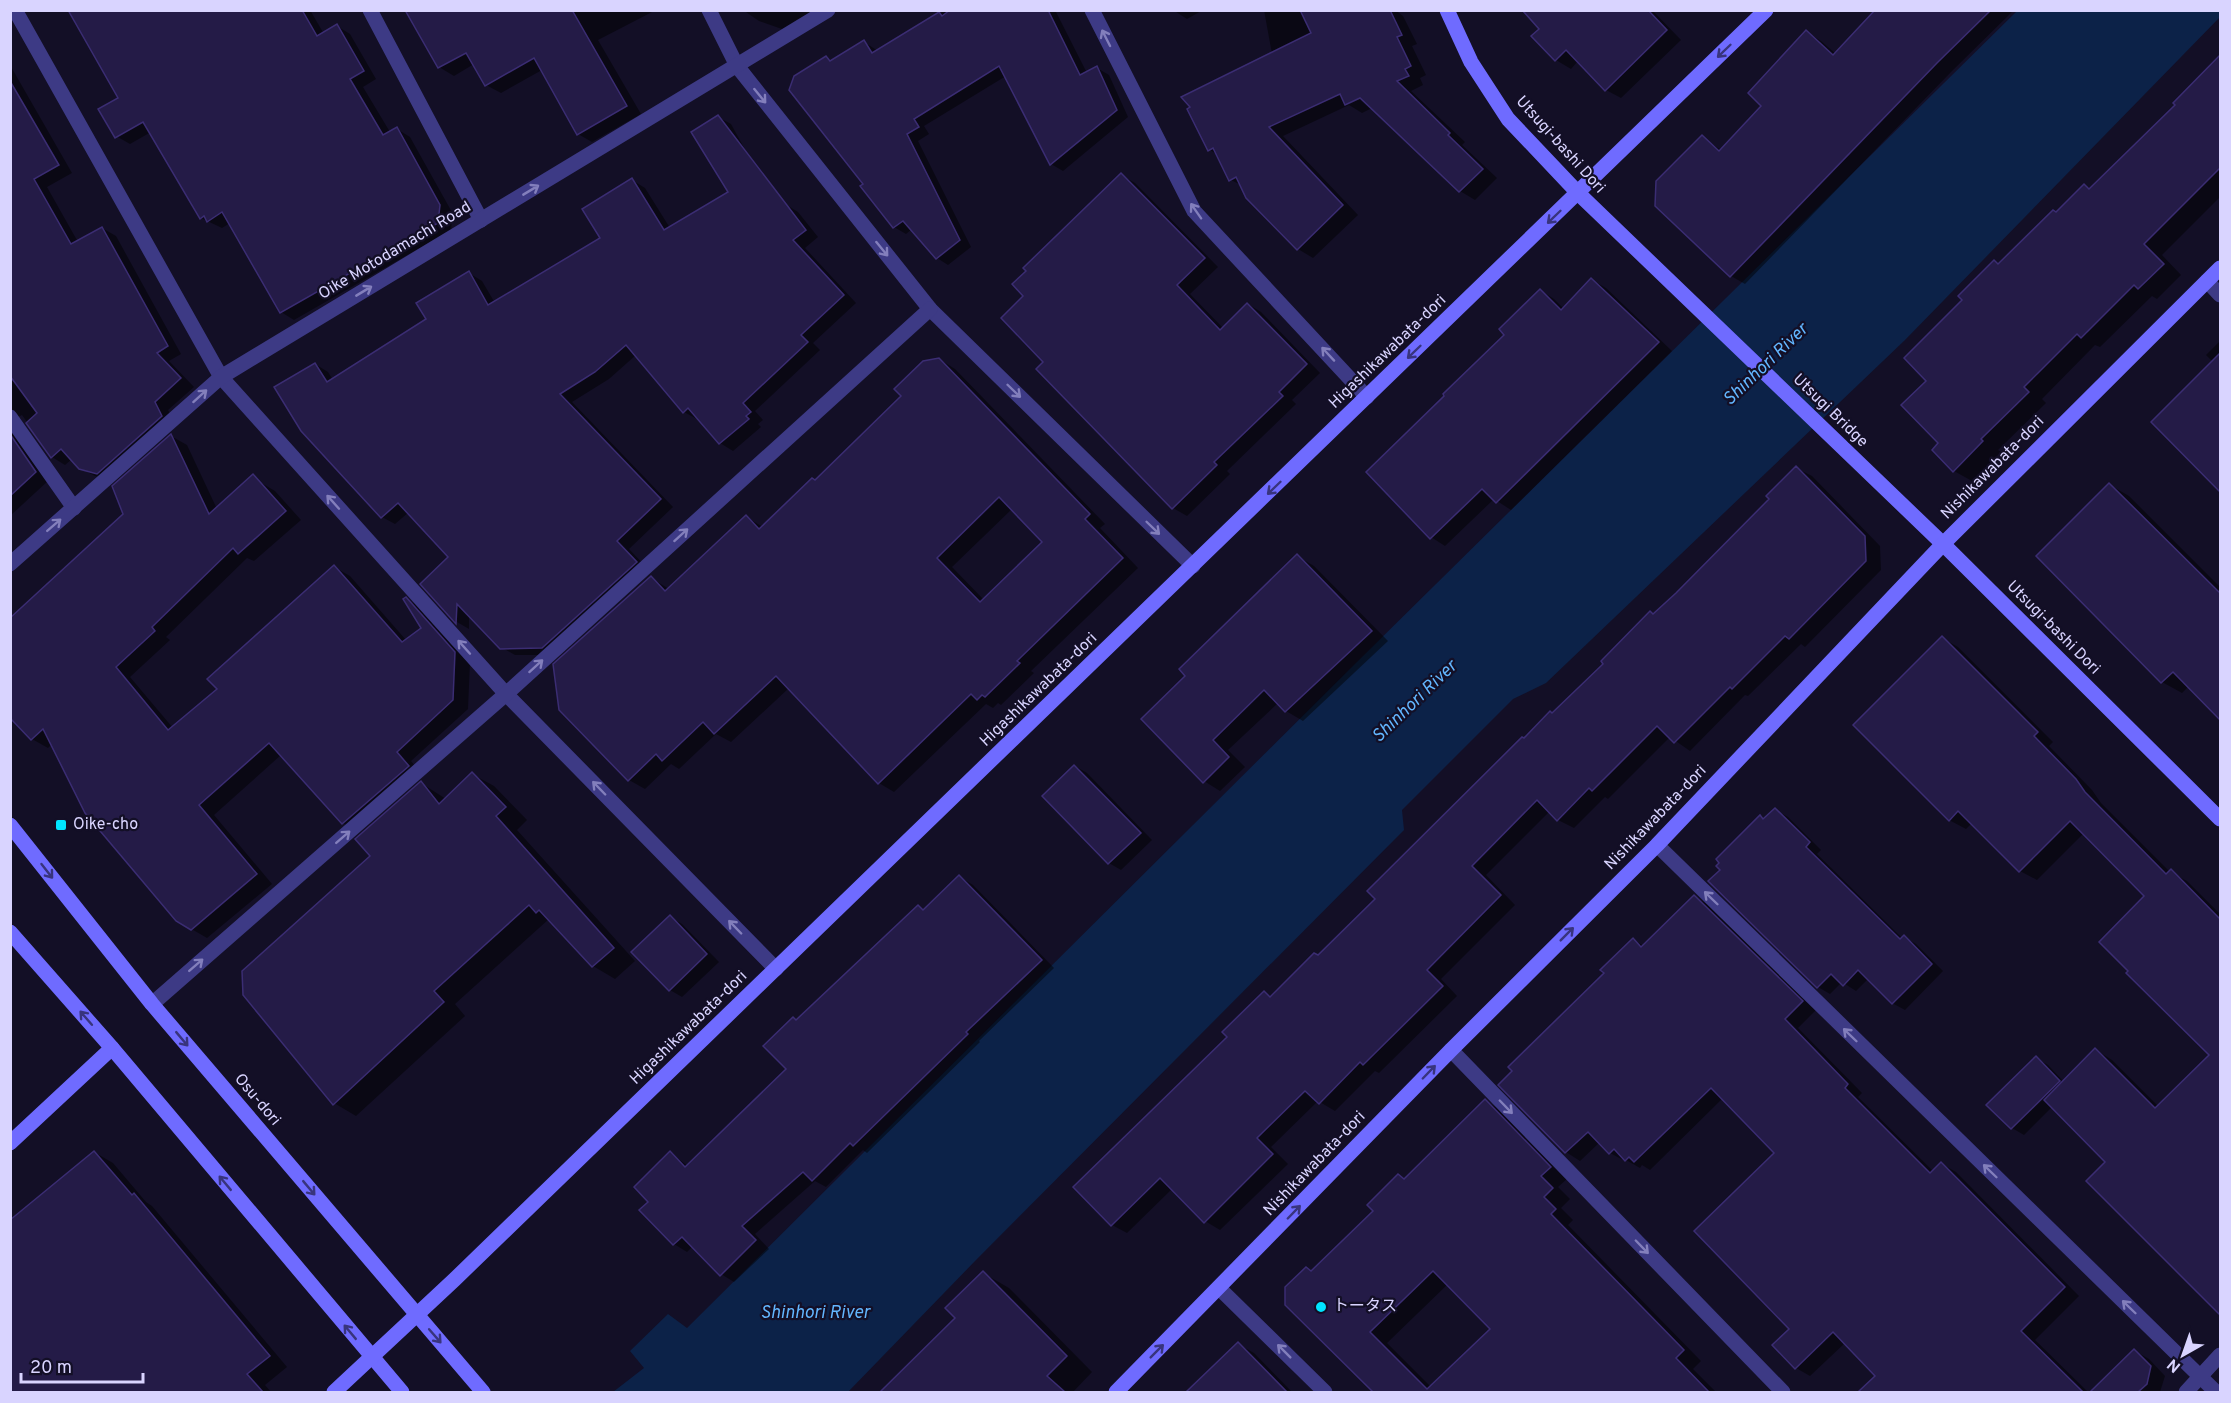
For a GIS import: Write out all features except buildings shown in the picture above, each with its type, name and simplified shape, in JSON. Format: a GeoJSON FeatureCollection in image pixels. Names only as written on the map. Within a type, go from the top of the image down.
{"type":"FeatureCollection","features":[{"type":"Feature","properties":{"kind":"street"},"geometry":{"type":"LineString","coordinates":[[15,10],[221,377],[506,693],[776,969]]}},
{"type":"Feature","properties":{"kind":"street"},"geometry":{"type":"LineString","coordinates":[[370,10],[481,220]]}},
{"type":"Feature","properties":{"kind":"street"},"geometry":{"type":"LineString","coordinates":[[709,10],[737,66],[930,309],[1192,566]]}},
{"type":"Feature","properties":{"kind":"street","name":"Oike Motodamachi Road"},"geometry":{"type":"LineString","coordinates":[[10,564],[221,377],[828,10]]}},
{"type":"Feature","properties":{"kind":"street"},"geometry":{"type":"LineString","coordinates":[[1092,10],[1194,212],[1367,397]]}},
{"type":"Feature","properties":{"kind":"street","name":"Utsugi-bashi Dori"},"geometry":{"type":"LineString","coordinates":[[1447,10],[1471,62],[1508,119],[1579,194],[1672,284]]}},
{"type":"Feature","properties":{"kind":"street","name":"Higashikawabata-dori"},"geometry":{"type":"LineString","coordinates":[[334,1392],[776,969],[1579,194],[1766,10]]}},
{"type":"Feature","properties":{"kind":"street","name":"Nishikawabata-dori"},"geometry":{"type":"LineString","coordinates":[[1116,1392],[1450,1050],[1657,845],[1943,544],[2220,268]]}},
{"type":"Feature","properties":{"kind":"street"},"geometry":{"type":"LineString","coordinates":[[2207,281],[2220,295]]}},
{"type":"Feature","properties":{"kind":"street","name":"Utsugi Bridge"},"geometry":{"type":"LineString","coordinates":[[1672,284],[1859,464]]}},
{"type":"Feature","properties":{"kind":"street"},"geometry":{"type":"LineString","coordinates":[[152,1004],[506,693],[930,309]]}},
{"type":"Feature","properties":{"kind":"street"},"geometry":{"type":"LineString","coordinates":[[10,417],[74,507]]}},
{"type":"Feature","properties":{"kind":"street","name":"Utsugi-bashi Dori"},"geometry":{"type":"LineString","coordinates":[[1859,464],[1943,544],[2220,819]]}},
{"type":"Feature","properties":{"kind":"street","name":"Osu-dori"},"geometry":{"type":"LineString","coordinates":[[10,825],[152,1004],[483,1392]]}},
{"type":"Feature","properties":{"kind":"street"},"geometry":{"type":"LineString","coordinates":[[1657,845],[2216,1392]]}},
{"type":"Feature","properties":{"kind":"street"},"geometry":{"type":"LineString","coordinates":[[10,932],[112,1048],[402,1392]]}},
{"type":"Feature","properties":{"kind":"street"},"geometry":{"type":"LineString","coordinates":[[10,1143],[112,1048]]}},
{"type":"Feature","properties":{"kind":"street"},"geometry":{"type":"LineString","coordinates":[[1450,1050],[1783,1392]]}},
{"type":"Feature","properties":{"kind":"street"},"geometry":{"type":"LineString","coordinates":[[1220,1288],[1325,1392]]}},
{"type":"Feature","properties":{"kind":"street"},"geometry":{"type":"LineString","coordinates":[[2186,1392],[2220,1355]]}},
{"type":"Feature","properties":{"kind":"water","name":"Shinhori River"},"geometry":{"type":"Polygon","coordinates":[[[2017,11],[2220,11],[2220,17],[1905,340],[1546,683],[1513,699],[1402,810],[1404,830],[976,1260],[848,1392],[613,1392],[644,1368],[630,1351],[668,1314],[687,1328],[1363,656],[2017,11]]]}},
{"type":"Feature","properties":{"kind":"place","name":"Oike-cho"},"geometry":{"type":"Point","coordinates":[61,825]}},
{"type":"Feature","properties":{"kind":"place","name":"トータス"},"geometry":{"type":"Point","coordinates":[1321,1307]}}]}
